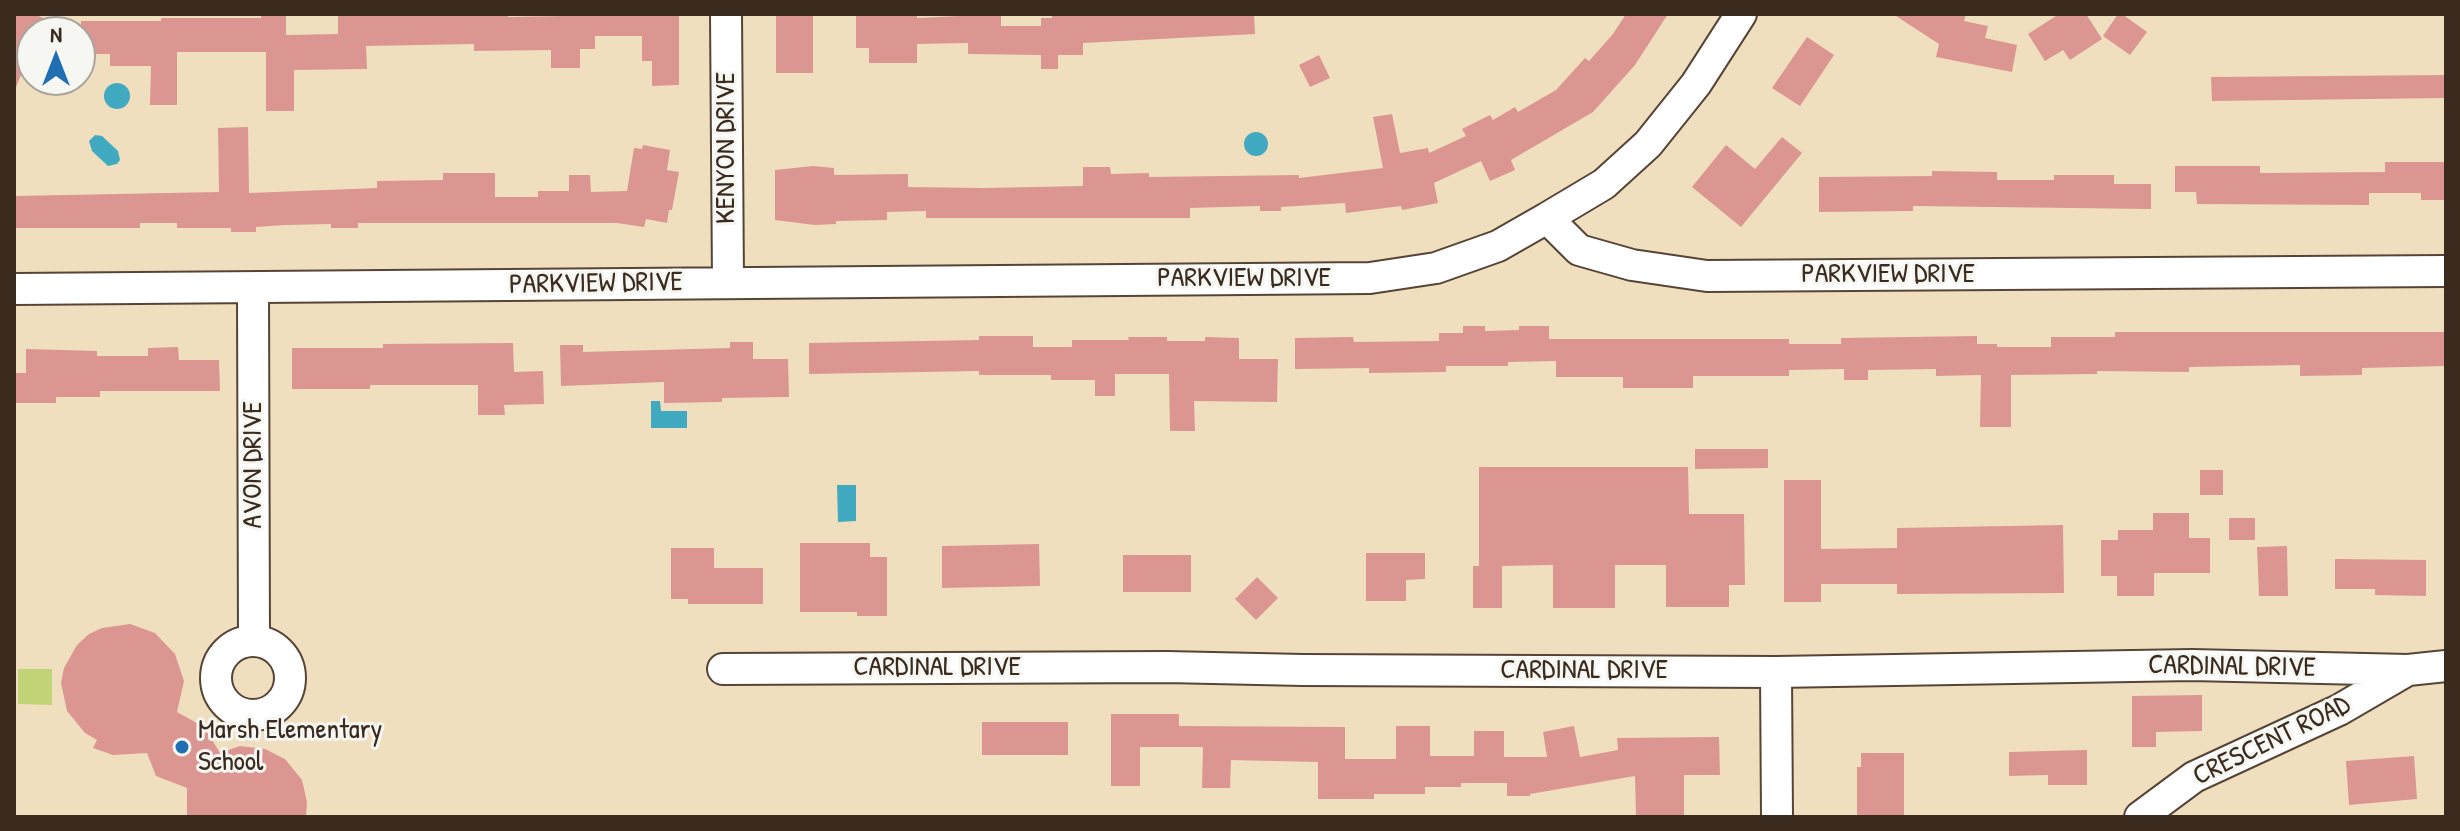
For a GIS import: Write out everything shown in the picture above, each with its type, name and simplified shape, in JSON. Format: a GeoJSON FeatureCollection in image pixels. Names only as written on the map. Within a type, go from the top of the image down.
{"type":"FeatureCollection","features":[{"type":"Feature","properties":{"kind":"street","name":"KENYON DRIVE"},"geometry":{"type":"LineString","coordinates":[[726,14],[728,282]]}},
{"type":"Feature","properties":{"kind":"street"},"geometry":{"type":"LineString","coordinates":[[1547,218],[1604,184],[1648,144],[1696,84],[1741,14]]}},
{"type":"Feature","properties":{"kind":"street","name":"PARKVIEW DRIVE"},"geometry":{"type":"LineString","coordinates":[[14,289],[1370,278],[1436,268],[1498,246],[1547,218],[1579,250],[1632,265],[1707,276],[2446,271]]}},
{"type":"Feature","properties":{"kind":"street","name":"AVON DRIVE"},"geometry":{"type":"LineString","coordinates":[[253,289],[254,641]]}},
{"type":"Feature","properties":{"kind":"street","name":"CARDINAL DRIVE"},"geometry":{"type":"LineString","coordinates":[[723,669],[1167,667],[1776,672],[2192,665],[2408,670],[2446,666]]}},
{"type":"Feature","properties":{"kind":"street","name":"CRESCENT ROAD"},"geometry":{"type":"LineString","coordinates":[[2140,817],[2194,777],[2339,710],[2408,670]]}},
{"type":"Feature","properties":{"kind":"street"},"geometry":{"type":"LineString","coordinates":[[1776,672],[1777,817]]}},
{"type":"Feature","properties":{"kind":"green space"},"geometry":{"type":"Polygon","coordinates":[[[18,669],[52,669],[52,705],[18,704],[18,669]]]}},
{"type":"Feature","properties":{"kind":"water"},"geometry":{"type":"Polygon","coordinates":[[[117,83],[126,87],[130,96],[126,105],[117,109],[108,105],[104,96],[108,87],[117,83]]]}},
{"type":"Feature","properties":{"kind":"water"},"geometry":{"type":"Polygon","coordinates":[[[1256,132],[1265,135],[1268,144],[1265,153],[1256,156],[1247,153],[1244,144],[1247,135],[1256,132]]]}},
{"type":"Feature","properties":{"kind":"water"},"geometry":{"type":"Polygon","coordinates":[[[95,135],[102,136],[118,151],[120,160],[117,164],[108,166],[92,151],[89,141],[95,135]]]}},
{"type":"Feature","properties":{"kind":"water"},"geometry":{"type":"Polygon","coordinates":[[[651,401],[660,401],[661,411],[687,411],[687,428],[651,428],[651,401]]]}},
{"type":"Feature","properties":{"kind":"water"},"geometry":{"type":"Polygon","coordinates":[[[837,485],[856,485],[856,521],[838,522],[837,485]]]}},
{"type":"Feature","properties":{"kind":"building"},"geometry":{"type":"Polygon","coordinates":[[[14,14],[34,14],[38,16],[16,16],[15,90],[14,14]]]}},
{"type":"Feature","properties":{"kind":"building"},"geometry":{"type":"Polygon","coordinates":[[[261,14],[286,14],[286,35],[338,34],[338,14],[508,14],[508,17],[679,14],[679,85],[652,86],[652,61],[642,61],[642,36],[595,36],[595,49],[580,49],[580,68],[551,68],[551,50],[474,51],[474,44],[366,46],[367,69],[294,70],[294,111],[266,111],[266,52],[177,52],[177,105],[150,105],[151,66],[110,66],[110,54],[96,54],[96,21],[261,18],[261,14]]]}},
{"type":"Feature","properties":{"kind":"building"},"geometry":{"type":"Polygon","coordinates":[[[776,14],[813,14],[813,73],[776,73],[776,14]]]}},
{"type":"Feature","properties":{"kind":"building"},"geometry":{"type":"Polygon","coordinates":[[[917,14],[917,18],[1001,14],[1001,26],[1041,26],[1041,18],[1052,18],[1052,14],[1254,14],[1255,34],[1083,43],[1083,55],[1058,55],[1058,69],[1041,69],[1041,55],[968,54],[968,43],[917,44],[917,63],[869,63],[869,48],[856,48],[856,15],[917,14]]]}},
{"type":"Feature","properties":{"kind":"building"},"geometry":{"type":"Polygon","coordinates":[[[1626,14],[1668,14],[1635,65],[1593,112],[1511,160],[1515,170],[1490,181],[1481,161],[1434,183],[1438,203],[1402,210],[1401,206],[1346,213],[1345,203],[1281,207],[1281,211],[1260,211],[1260,206],[1190,208],[1190,218],[926,218],[926,211],[887,212],[887,220],[836,221],[836,224],[775,220],[775,170],[813,166],[834,168],[834,175],[908,174],[908,187],[984,188],[1083,186],[1083,167],[1110,167],[1111,174],[1149,173],[1149,177],[1299,175],[1299,178],[1383,168],[1373,117],[1392,114],[1400,153],[1428,148],[1429,153],[1466,136],[1462,129],[1490,115],[1493,120],[1515,107],[1518,112],[1556,90],[1585,58],[1589,61],[1626,14]]]}},
{"type":"Feature","properties":{"kind":"building"},"geometry":{"type":"Polygon","coordinates":[[[1893,14],[1966,14],[1964,21],[1988,26],[1985,38],[2017,45],[2012,72],[1936,57],[1939,44],[1893,14]]]}},
{"type":"Feature","properties":{"kind":"building"},"geometry":{"type":"Polygon","coordinates":[[[2059,14],[2086,14],[2102,39],[2070,60],[2063,50],[2045,61],[2028,34],[2059,14]]]}},
{"type":"Feature","properties":{"kind":"building"},"geometry":{"type":"Polygon","coordinates":[[[2118,14],[2147,32],[2130,55],[2103,36],[2118,14]]]}},
{"type":"Feature","properties":{"kind":"building"},"geometry":{"type":"Polygon","coordinates":[[[1807,37],[1834,55],[1800,106],[1772,88],[1807,37]]]}},
{"type":"Feature","properties":{"kind":"building"},"geometry":{"type":"Polygon","coordinates":[[[1319,55],[1330,78],[1310,87],[1299,65],[1319,55]]]}},
{"type":"Feature","properties":{"kind":"building"},"geometry":{"type":"Polygon","coordinates":[[[2446,75],[2446,98],[2212,101],[2211,77],[2446,75]]]}},
{"type":"Feature","properties":{"kind":"building"},"geometry":{"type":"Polygon","coordinates":[[[248,127],[249,193],[377,188],[377,181],[443,180],[443,173],[495,173],[495,197],[538,197],[538,191],[569,191],[569,175],[590,175],[591,192],[627,191],[634,148],[642,149],[643,145],[670,150],[667,170],[679,172],[667,223],[646,219],[644,227],[617,223],[358,223],[358,228],[331,228],[331,224],[285,225],[256,227],[256,232],[231,232],[231,228],[177,228],[177,223],[140,223],[140,228],[14,228],[14,196],[219,192],[218,128],[248,127]]]}},
{"type":"Feature","properties":{"kind":"building"},"geometry":{"type":"Polygon","coordinates":[[[1782,137],[1802,153],[1741,227],[1692,187],[1726,145],[1755,169],[1782,137]]]}},
{"type":"Feature","properties":{"kind":"building"},"geometry":{"type":"Polygon","coordinates":[[[2385,162],[2446,162],[2446,200],[2421,200],[2421,193],[2369,193],[2369,205],[2197,204],[2196,192],[2175,192],[2175,166],[2260,166],[2260,173],[2385,172],[2385,162]]]}},
{"type":"Feature","properties":{"kind":"building"},"geometry":{"type":"Polygon","coordinates":[[[1932,171],[1997,172],[1997,180],[2054,180],[2054,175],[2114,175],[2114,184],[2151,184],[2151,209],[1913,206],[1913,211],[1819,212],[1819,177],[1932,176],[1932,171]]]}},
{"type":"Feature","properties":{"kind":"building"},"geometry":{"type":"Polygon","coordinates":[[[1463,326],[1485,326],[1485,331],[1549,326],[1549,339],[1789,339],[1789,344],[1841,344],[1841,338],[1977,336],[1977,344],[1997,344],[1997,347],[2051,347],[2051,337],[2115,337],[2115,332],[2446,332],[2446,366],[2362,368],[2362,375],[2300,376],[2300,365],[2189,367],[2189,372],[2097,371],[2097,374],[2011,375],[2011,427],[1980,427],[1981,375],[1936,376],[1936,369],[1868,370],[1868,380],[1844,380],[1844,369],[1789,370],[1789,376],[1693,376],[1693,388],[1623,388],[1623,377],[1556,377],[1556,361],[1508,362],[1508,366],[1446,366],[1446,372],[1369,373],[1369,368],[1295,369],[1295,338],[1353,337],[1354,342],[1439,341],[1439,333],[1463,333],[1463,326]]]}},
{"type":"Feature","properties":{"kind":"building"},"geometry":{"type":"Polygon","coordinates":[[[979,336],[1033,336],[1033,347],[1072,347],[1072,340],[1129,340],[1128,337],[1167,337],[1167,341],[1205,341],[1205,337],[1239,338],[1239,359],[1278,359],[1277,402],[1194,401],[1195,431],[1170,431],[1169,374],[1115,374],[1115,396],[1095,396],[1095,380],[1051,380],[1051,375],[979,375],[979,371],[809,374],[809,343],[979,340],[979,336]]]}},
{"type":"Feature","properties":{"kind":"building"},"geometry":{"type":"Polygon","coordinates":[[[730,342],[753,342],[753,359],[788,359],[789,397],[664,403],[664,382],[561,386],[560,345],[583,345],[583,352],[730,348],[730,342]]]}},
{"type":"Feature","properties":{"kind":"building"},"geometry":{"type":"Polygon","coordinates":[[[513,343],[514,372],[543,371],[544,404],[504,405],[505,415],[478,415],[478,385],[292,389],[292,348],[513,343]]]}},
{"type":"Feature","properties":{"kind":"building"},"geometry":{"type":"Polygon","coordinates":[[[178,347],[179,360],[219,360],[220,391],[100,391],[100,397],[56,397],[56,403],[14,403],[14,373],[26,373],[26,349],[97,351],[97,356],[148,356],[148,348],[178,347]]]}},
{"type":"Feature","properties":{"kind":"building"},"geometry":{"type":"Polygon","coordinates":[[[1695,449],[1768,449],[1768,468],[1695,469],[1695,449]]]}},
{"type":"Feature","properties":{"kind":"building"},"geometry":{"type":"Polygon","coordinates":[[[1479,467],[1688,467],[1689,514],[1744,514],[1745,585],[1729,585],[1729,607],[1666,607],[1666,565],[1615,565],[1615,608],[1553,608],[1553,565],[1502,566],[1502,608],[1473,608],[1473,566],[1479,566],[1479,467]]]}},
{"type":"Feature","properties":{"kind":"building"},"geometry":{"type":"Polygon","coordinates":[[[2200,470],[2223,470],[2223,495],[2200,495],[2200,470]]]}},
{"type":"Feature","properties":{"kind":"building"},"geometry":{"type":"Polygon","coordinates":[[[1784,480],[1821,480],[1821,549],[1897,548],[1897,528],[2063,525],[2064,593],[1897,594],[1897,584],[1821,584],[1821,602],[1784,602],[1784,480]]]}},
{"type":"Feature","properties":{"kind":"building"},"geometry":{"type":"Polygon","coordinates":[[[2153,513],[2189,513],[2189,538],[2210,538],[2210,573],[2154,573],[2154,596],[2117,596],[2117,576],[2101,576],[2101,540],[2118,540],[2118,530],[2153,530],[2153,513]]]}},
{"type":"Feature","properties":{"kind":"building"},"geometry":{"type":"Polygon","coordinates":[[[2229,518],[2255,518],[2255,540],[2229,540],[2229,518]]]}},
{"type":"Feature","properties":{"kind":"building"},"geometry":{"type":"Polygon","coordinates":[[[800,543],[870,543],[870,557],[887,557],[887,616],[857,616],[857,612],[800,612],[800,543]]]}},
{"type":"Feature","properties":{"kind":"building"},"geometry":{"type":"Polygon","coordinates":[[[1039,544],[1040,586],[942,588],[942,546],[1039,544]]]}},
{"type":"Feature","properties":{"kind":"building"},"geometry":{"type":"Polygon","coordinates":[[[2287,546],[2288,596],[2259,596],[2257,547],[2287,546]]]}},
{"type":"Feature","properties":{"kind":"building"},"geometry":{"type":"Polygon","coordinates":[[[671,548],[714,548],[714,568],[763,568],[763,604],[688,604],[688,599],[671,599],[671,548]]]}},
{"type":"Feature","properties":{"kind":"building"},"geometry":{"type":"Polygon","coordinates":[[[1366,553],[1425,553],[1425,579],[1406,580],[1406,601],[1366,601],[1366,553]]]}},
{"type":"Feature","properties":{"kind":"building"},"geometry":{"type":"Polygon","coordinates":[[[1123,555],[1191,555],[1191,592],[1123,592],[1123,555]]]}},
{"type":"Feature","properties":{"kind":"building"},"geometry":{"type":"Polygon","coordinates":[[[2335,559],[2426,560],[2426,596],[2375,595],[2375,589],[2335,589],[2335,559]]]}},
{"type":"Feature","properties":{"kind":"building"},"geometry":{"type":"Polygon","coordinates":[[[1257,577],[1278,598],[1256,620],[1235,599],[1257,577]]]}},
{"type":"Feature","properties":{"kind":"building"},"geometry":{"type":"Polygon","coordinates":[[[130,624],[155,633],[175,654],[184,681],[177,712],[204,727],[220,753],[240,746],[265,749],[285,759],[302,780],[307,802],[306,817],[187,817],[187,788],[156,776],[147,753],[113,755],[93,748],[97,740],[85,733],[67,711],[61,683],[64,668],[77,645],[89,634],[102,628],[130,624]]]}},
{"type":"Feature","properties":{"kind":"building"},"geometry":{"type":"Polygon","coordinates":[[[2202,695],[2202,731],[2156,732],[2156,747],[2132,747],[2132,696],[2202,695]]]}},
{"type":"Feature","properties":{"kind":"building"},"geometry":{"type":"Polygon","coordinates":[[[1111,714],[1179,714],[1179,726],[1345,727],[1345,759],[1396,759],[1396,726],[1430,726],[1430,756],[1474,756],[1474,731],[1504,731],[1504,757],[1547,757],[1543,732],[1574,726],[1580,757],[1618,750],[1617,738],[1719,737],[1720,775],[1684,775],[1684,817],[1636,817],[1635,776],[1530,796],[1507,796],[1507,783],[1461,783],[1461,787],[1425,787],[1425,794],[1374,794],[1374,799],[1318,799],[1318,762],[1231,760],[1230,788],[1202,788],[1203,747],[1140,747],[1140,786],[1111,786],[1111,714]]]}},
{"type":"Feature","properties":{"kind":"building"},"geometry":{"type":"Polygon","coordinates":[[[982,722],[1068,722],[1068,755],[982,755],[982,722]]]}},
{"type":"Feature","properties":{"kind":"building"},"geometry":{"type":"Polygon","coordinates":[[[2087,750],[2087,785],[2048,785],[2048,775],[2009,776],[2009,752],[2087,750]]]}},
{"type":"Feature","properties":{"kind":"building"},"geometry":{"type":"Polygon","coordinates":[[[1861,753],[1904,753],[1904,817],[1857,817],[1857,767],[1861,767],[1861,753]]]}},
{"type":"Feature","properties":{"kind":"building"},"geometry":{"type":"Polygon","coordinates":[[[2414,756],[2417,799],[2349,805],[2346,761],[2414,756]]]}},
{"type":"Feature","properties":{"kind":"place","name":"Marsh Elementary School"},"geometry":{"type":"Point","coordinates":[182,747]}}]}
